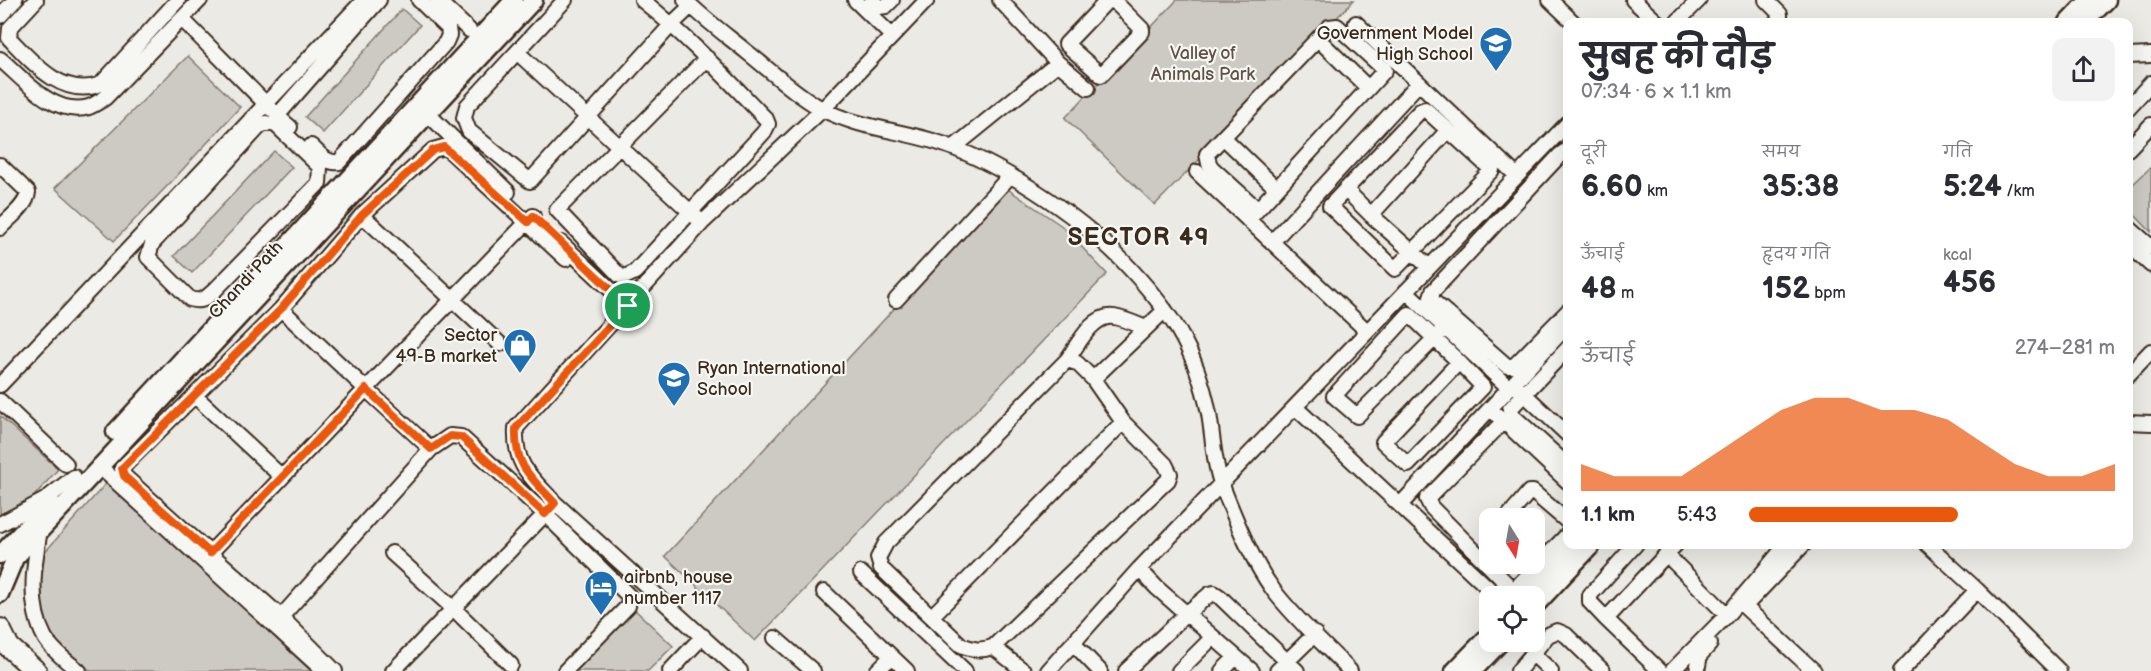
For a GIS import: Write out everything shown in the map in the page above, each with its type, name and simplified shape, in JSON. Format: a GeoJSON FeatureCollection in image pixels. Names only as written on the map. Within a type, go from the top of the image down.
{"type":"FeatureCollection","features":[{"type":"Feature","properties":{"kind":"highway"},"geometry":{"type":"LineString","coordinates":[[0,629],[9,647],[36,671]]}},
{"type":"Feature","properties":{"kind":"main road","name":"Chandi Path"},"geometry":{"type":"LineString","coordinates":[[0,555],[70,470],[514,0]]}},
{"type":"Feature","properties":{"kind":"main road","name":"Chandi Path"},"geometry":{"type":"LineString","coordinates":[[0,594],[15,558],[40,530],[534,0]]}},
{"type":"Feature","properties":{"kind":"main road"},"geometry":{"type":"LineString","coordinates":[[2072,18],[2089,0]]}},
{"type":"Feature","properties":{"kind":"main road"},"geometry":{"type":"LineString","coordinates":[[2089,18],[2107,0]]}},
{"type":"Feature","properties":{"kind":"main road"},"geometry":{"type":"LineString","coordinates":[[1526,586],[1570,549]]}},
{"type":"Feature","properties":{"kind":"main road"},"geometry":{"type":"LineString","coordinates":[[1545,595],[1588,549]]}},
{"type":"Feature","properties":{"kind":"main road"},"geometry":{"type":"LineString","coordinates":[[1454,671],[1479,645]]}},
{"type":"Feature","properties":{"kind":"main road"},"geometry":{"type":"LineString","coordinates":[[1473,671],[1491,652]]}},
{"type":"Feature","properties":{"kind":"street"},"geometry":{"type":"LineString","coordinates":[[0,16],[15,0]]}},
{"type":"Feature","properties":{"kind":"street"},"geometry":{"type":"LineString","coordinates":[[36,0],[10,28],[4,29],[13,42],[55,81],[69,87],[101,84],[178,0]]}},
{"type":"Feature","properties":{"kind":"street"},"geometry":{"type":"LineString","coordinates":[[0,59],[50,102],[72,109],[90,107],[105,98],[200,0]]}},
{"type":"Feature","properties":{"kind":"street"},"geometry":{"type":"LineString","coordinates":[[0,385],[137,239],[255,123],[276,125],[320,167],[319,183],[203,301],[197,302],[190,299],[148,257],[152,244],[255,123],[265,104],[364,0]]}},
{"type":"Feature","properties":{"kind":"street"},"geometry":{"type":"LineString","coordinates":[[277,116],[379,0]]}},
{"type":"Feature","properties":{"kind":"street"},"geometry":{"type":"LineString","coordinates":[[182,19],[277,116],[333,163],[339,162],[446,42],[449,35],[448,28],[419,0]]}},
{"type":"Feature","properties":{"kind":"street"},"geometry":{"type":"LineString","coordinates":[[437,0],[469,30]]}},
{"type":"Feature","properties":{"kind":"street"},"geometry":{"type":"LineString","coordinates":[[566,0],[467,106],[464,118],[469,131],[530,181],[672,24],[688,3],[786,84],[823,109],[851,120],[954,148],[971,155],[1010,176],[1088,229],[1132,271],[1182,334],[1197,366],[1209,416],[1221,485],[1261,572],[1288,607],[1350,671]]}},
{"type":"Feature","properties":{"kind":"street"},"geometry":{"type":"LineString","coordinates":[[642,0],[672,24],[707,58],[766,119],[768,124],[764,132],[635,272],[625,277],[620,276],[557,210],[707,58]]}},
{"type":"Feature","properties":{"kind":"street"},"geometry":{"type":"LineString","coordinates":[[855,0],[892,36]]}},
{"type":"Feature","properties":{"kind":"street"},"geometry":{"type":"LineString","coordinates":[[872,0],[879,7],[886,6],[892,0]]}},
{"type":"Feature","properties":{"kind":"street"},"geometry":{"type":"LineString","coordinates":[[740,671],[555,503],[521,465],[515,445],[516,428],[702,223],[823,109],[927,0]]}},
{"type":"Feature","properties":{"kind":"street"},"geometry":{"type":"LineString","coordinates":[[1000,0],[1058,63],[1088,88]]}},
{"type":"Feature","properties":{"kind":"street"},"geometry":{"type":"LineString","coordinates":[[1110,0],[1142,28],[1142,32],[1101,75],[1066,44],[1110,0]]}},
{"type":"Feature","properties":{"kind":"street"},"geometry":{"type":"LineString","coordinates":[[1550,0],[1569,18]]}},
{"type":"Feature","properties":{"kind":"street"},"geometry":{"type":"LineString","coordinates":[[1633,0],[1653,18]]}},
{"type":"Feature","properties":{"kind":"street"},"geometry":{"type":"LineString","coordinates":[[1681,18],[1699,0]]}},
{"type":"Feature","properties":{"kind":"street"},"geometry":{"type":"LineString","coordinates":[[1766,0],[1780,14],[1780,18]]}},
{"type":"Feature","properties":{"kind":"street"},"geometry":{"type":"LineString","coordinates":[[1356,23],[1517,176]]}},
{"type":"Feature","properties":{"kind":"street"},"geometry":{"type":"LineString","coordinates":[[1252,215],[1385,70],[1337,26],[1329,27],[1207,154],[1209,164],[1272,242],[1367,331]]}},
{"type":"Feature","properties":{"kind":"street"},"geometry":{"type":"LineString","coordinates":[[1318,39],[1368,88]]}},
{"type":"Feature","properties":{"kind":"street"},"geometry":{"type":"LineString","coordinates":[[518,53],[702,223]]}},
{"type":"Feature","properties":{"kind":"street"},"geometry":{"type":"LineString","coordinates":[[2133,56],[2151,55]]}},
{"type":"Feature","properties":{"kind":"street"},"geometry":{"type":"LineString","coordinates":[[954,148],[1058,63]]}},
{"type":"Feature","properties":{"kind":"street"},"geometry":{"type":"LineString","coordinates":[[1272,242],[1419,83]]}},
{"type":"Feature","properties":{"kind":"street"},"geometry":{"type":"LineString","coordinates":[[2133,103],[2151,83]]}},
{"type":"Feature","properties":{"kind":"street"},"geometry":{"type":"LineString","coordinates":[[1425,109],[1432,113],[1449,130],[1492,170],[1395,269],[1330,206],[1420,111],[1425,109]]}},
{"type":"Feature","properties":{"kind":"street"},"geometry":{"type":"LineString","coordinates":[[428,114],[566,259]]}},
{"type":"Feature","properties":{"kind":"street"},"geometry":{"type":"LineString","coordinates":[[1371,215],[1449,130]]}},
{"type":"Feature","properties":{"kind":"street"},"geometry":{"type":"LineString","coordinates":[[1048,671],[1139,569],[1517,176],[1563,132]]}},
{"type":"Feature","properties":{"kind":"street"},"geometry":{"type":"LineString","coordinates":[[2133,145],[2149,133]]}},
{"type":"Feature","properties":{"kind":"street"},"geometry":{"type":"LineString","coordinates":[[1223,137],[1276,188]]}},
{"type":"Feature","properties":{"kind":"street"},"geometry":{"type":"LineString","coordinates":[[324,671],[210,553],[124,476],[122,468],[281,309],[362,215],[433,150],[444,147],[628,306]]}},
{"type":"Feature","properties":{"kind":"street"},"geometry":{"type":"LineString","coordinates":[[1563,154],[1433,291],[1431,297],[1507,366],[1514,366],[1563,316]]}},
{"type":"Feature","properties":{"kind":"street"},"geometry":{"type":"LineString","coordinates":[[0,165],[28,192],[28,198],[0,228]]}},
{"type":"Feature","properties":{"kind":"street"},"geometry":{"type":"LineString","coordinates":[[1197,172],[1252,215]]}},
{"type":"Feature","properties":{"kind":"street"},"geometry":{"type":"LineString","coordinates":[[896,300],[1010,176]]}},
{"type":"Feature","properties":{"kind":"street"},"geometry":{"type":"LineString","coordinates":[[1346,190],[1429,267]]}},
{"type":"Feature","properties":{"kind":"street"},"geometry":{"type":"LineString","coordinates":[[362,215],[500,344]]}},
{"type":"Feature","properties":{"kind":"street"},"geometry":{"type":"LineString","coordinates":[[210,553],[530,219]]}},
{"type":"Feature","properties":{"kind":"street"},"geometry":{"type":"LineString","coordinates":[[2133,234],[2149,255]]}},
{"type":"Feature","properties":{"kind":"street"},"geometry":{"type":"LineString","coordinates":[[137,239],[149,251]]}},
{"type":"Feature","properties":{"kind":"street"},"geometry":{"type":"LineString","coordinates":[[2133,247],[2149,255]]}},
{"type":"Feature","properties":{"kind":"street"},"geometry":{"type":"LineString","coordinates":[[1443,253],[1458,265]]}},
{"type":"Feature","properties":{"kind":"street"},"geometry":{"type":"LineString","coordinates":[[1406,291],[1511,386],[1525,394],[1563,430]]}},
{"type":"Feature","properties":{"kind":"street"},"geometry":{"type":"LineString","coordinates":[[281,309],[431,449]]}},
{"type":"Feature","properties":{"kind":"street"},"geometry":{"type":"LineString","coordinates":[[1094,379],[1165,310]]}},
{"type":"Feature","properties":{"kind":"street"},"geometry":{"type":"LineString","coordinates":[[1445,328],[1435,338],[1357,416],[1334,396],[1409,314],[1435,338],[1459,362],[1483,387],[1408,465],[1383,442],[1459,362]]}},
{"type":"Feature","properties":{"kind":"street"},"geometry":{"type":"LineString","coordinates":[[1067,360],[1077,363],[1094,379],[1123,422],[1165,464],[1170,474],[1167,480],[993,647],[981,651],[961,645],[933,615],[882,568],[878,558],[882,549],[1067,360],[1094,322],[1112,316],[1146,327]]}},
{"type":"Feature","properties":{"kind":"street"},"geometry":{"type":"LineString","coordinates":[[1400,505],[1563,330]]}},
{"type":"Feature","properties":{"kind":"street"},"geometry":{"type":"LineString","coordinates":[[2133,370],[2151,351]]}},
{"type":"Feature","properties":{"kind":"street"},"geometry":{"type":"LineString","coordinates":[[1563,353],[1513,404],[1511,413],[1563,461]]}},
{"type":"Feature","properties":{"kind":"street"},"geometry":{"type":"LineString","coordinates":[[195,396],[282,477]]}},
{"type":"Feature","properties":{"kind":"street"},"geometry":{"type":"LineString","coordinates":[[0,400],[70,470],[37,505],[0,524]]}},
{"type":"Feature","properties":{"kind":"street"},"geometry":{"type":"LineString","coordinates":[[1295,407],[1486,586]]}},
{"type":"Feature","properties":{"kind":"street"},"geometry":{"type":"LineString","coordinates":[[1490,408],[1563,477]]}},
{"type":"Feature","properties":{"kind":"street"},"geometry":{"type":"LineString","coordinates":[[1504,421],[1427,499],[1431,507],[1506,586]]}},
{"type":"Feature","properties":{"kind":"street"},"geometry":{"type":"LineString","coordinates":[[933,615],[1123,422]]}},
{"type":"Feature","properties":{"kind":"street"},"geometry":{"type":"LineString","coordinates":[[2133,422],[2151,423]]}},
{"type":"Feature","properties":{"kind":"street"},"geometry":{"type":"LineString","coordinates":[[278,622],[431,449],[450,436],[461,437],[627,593],[630,601],[628,606],[565,671]]}},
{"type":"Feature","properties":{"kind":"street"},"geometry":{"type":"LineString","coordinates":[[99,466],[335,671]]}},
{"type":"Feature","properties":{"kind":"street"},"geometry":{"type":"LineString","coordinates":[[1515,508],[1528,492],[1533,492],[1563,518]]}},
{"type":"Feature","properties":{"kind":"street"},"geometry":{"type":"LineString","coordinates":[[393,671],[555,503]]}},
{"type":"Feature","properties":{"kind":"street"},"geometry":{"type":"LineString","coordinates":[[40,530],[34,568],[36,608],[45,638],[64,660],[78,671]]}},
{"type":"Feature","properties":{"kind":"street"},"geometry":{"type":"LineString","coordinates":[[1545,554],[1563,538]]}},
{"type":"Feature","properties":{"kind":"street"},"geometry":{"type":"LineString","coordinates":[[1631,549],[1590,595],[1590,602],[1660,671]]}},
{"type":"Feature","properties":{"kind":"street"},"geometry":{"type":"LineString","coordinates":[[1672,671],[1727,615],[1783,549]]}},
{"type":"Feature","properties":{"kind":"street"},"geometry":{"type":"LineString","coordinates":[[1696,671],[1700,655],[1799,549]]}},
{"type":"Feature","properties":{"kind":"street"},"geometry":{"type":"LineString","coordinates":[[1932,549],[2059,671]]}},
{"type":"Feature","properties":{"kind":"street"},"geometry":{"type":"LineString","coordinates":[[1606,619],[1671,550],[1727,615]]}},
{"type":"Feature","properties":{"kind":"street"},"geometry":{"type":"LineString","coordinates":[[392,552],[511,665]]}},
{"type":"Feature","properties":{"kind":"street"},"geometry":{"type":"LineString","coordinates":[[1139,569],[1157,588],[1252,671]]}},
{"type":"Feature","properties":{"kind":"street"},"geometry":{"type":"LineString","coordinates":[[861,573],[965,671]]}},
{"type":"Feature","properties":{"kind":"street"},"geometry":{"type":"LineString","coordinates":[[1901,671],[1977,590]]}},
{"type":"Feature","properties":{"kind":"street"},"geometry":{"type":"LineString","coordinates":[[824,592],[907,671]]}},
{"type":"Feature","properties":{"kind":"street"},"geometry":{"type":"LineString","coordinates":[[1126,671],[1186,614],[1214,593],[1287,668],[1315,634]]}},
{"type":"Feature","properties":{"kind":"street"},"geometry":{"type":"LineString","coordinates":[[1745,607],[1814,671]]}},
{"type":"Feature","properties":{"kind":"street"},"geometry":{"type":"LineString","coordinates":[[1518,671],[1548,635],[1557,631],[1566,635],[1603,671]]}},
{"type":"Feature","properties":{"kind":"street"},"geometry":{"type":"LineString","coordinates":[[670,671],[703,636]]}},
{"type":"Feature","properties":{"kind":"street"},"geometry":{"type":"LineString","coordinates":[[775,638],[813,671]]}},
{"type":"Feature","properties":{"kind":"street"},"geometry":{"type":"LineString","coordinates":[[1179,671],[1213,638]]}},
{"type":"Feature","properties":{"kind":"street"},"geometry":{"type":"LineString","coordinates":[[1074,644],[1100,671]]}},
{"type":"Feature","properties":{"kind":"street"},"geometry":{"type":"LineString","coordinates":[[993,647],[1024,671]]}},
{"type":"Feature","properties":{"kind":"street"},"geometry":{"type":"LineString","coordinates":[[1533,654],[1551,671]]}},
{"type":"Feature","properties":{"kind":"street"},"geometry":{"type":"LineString","coordinates":[[877,671],[891,657]]}},
{"type":"Feature","properties":{"kind":"street"},"geometry":{"type":"LineString","coordinates":[[1222,671],[1236,657]]}},
{"type":"Feature","properties":{"kind":"green space","name":"Valley of Animals Park"},"geometry":{"type":"Polygon","coordinates":[[[1177,0],[1354,0],[1155,205],[1065,118],[1177,0]]]}},
{"type":"Feature","properties":{"kind":"green space"},"geometry":{"type":"Polygon","coordinates":[[[402,9],[420,25],[323,133],[305,117],[402,9]]]}},
{"type":"Feature","properties":{"kind":"green space"},"geometry":{"type":"Polygon","coordinates":[[[188,56],[240,107],[114,241],[55,188],[188,56]]]}},
{"type":"Feature","properties":{"kind":"green space"},"geometry":{"type":"Polygon","coordinates":[[[274,151],[292,167],[192,273],[174,256],[274,151]]]}},
{"type":"Feature","properties":{"kind":"green space"},"geometry":{"type":"Polygon","coordinates":[[[2151,167],[2151,232],[2133,213],[2133,184],[2151,167]]]}},
{"type":"Feature","properties":{"kind":"green space"},"geometry":{"type":"Polygon","coordinates":[[[1006,188],[1062,226],[1107,274],[755,641],[665,556],[1006,188]]]}},
{"type":"Feature","properties":{"kind":"green space"},"geometry":{"type":"Polygon","coordinates":[[[0,416],[58,469],[29,502],[0,514],[0,416]]]}},
{"type":"Feature","properties":{"kind":"green space"},"geometry":{"type":"Polygon","coordinates":[[[109,480],[311,671],[91,671],[54,640],[44,619],[39,595],[43,554],[109,480]]]}},
{"type":"Feature","properties":{"kind":"green space"},"geometry":{"type":"Polygon","coordinates":[[[633,608],[673,646],[648,671],[572,671],[633,608]]]}},
{"type":"Feature","properties":{"kind":"place","name":"Government Model High School"},"geometry":{"type":"Point","coordinates":[1496,72]}},
{"type":"Feature","properties":{"kind":"place","name":"Sector 49-B market"},"geometry":{"type":"Point","coordinates":[520,374]}},
{"type":"Feature","properties":{"kind":"place","name":"Ryan International School"},"geometry":{"type":"Point","coordinates":[674,407]}},
{"type":"Feature","properties":{"kind":"place","name":"airbnb, house number 1117"},"geometry":{"type":"Point","coordinates":[601,616]}},
{"type":"Feature","properties":{"kind":"district","name":"SECTOR 49"},"geometry":{"type":"Point","coordinates":[1139,237]}},
{"type":"Feature","properties":{"kind":"route"},"geometry":{"type":"LineString","coordinates":[[444,147],[528,222],[533,216],[628,306],[516,428],[515,445],[521,465],[555,503],[545,514],[461,437],[450,436],[431,449],[366,389],[210,553],[124,476],[122,471],[122,468],[281,309],[362,215],[433,150],[444,147]]}}]}
